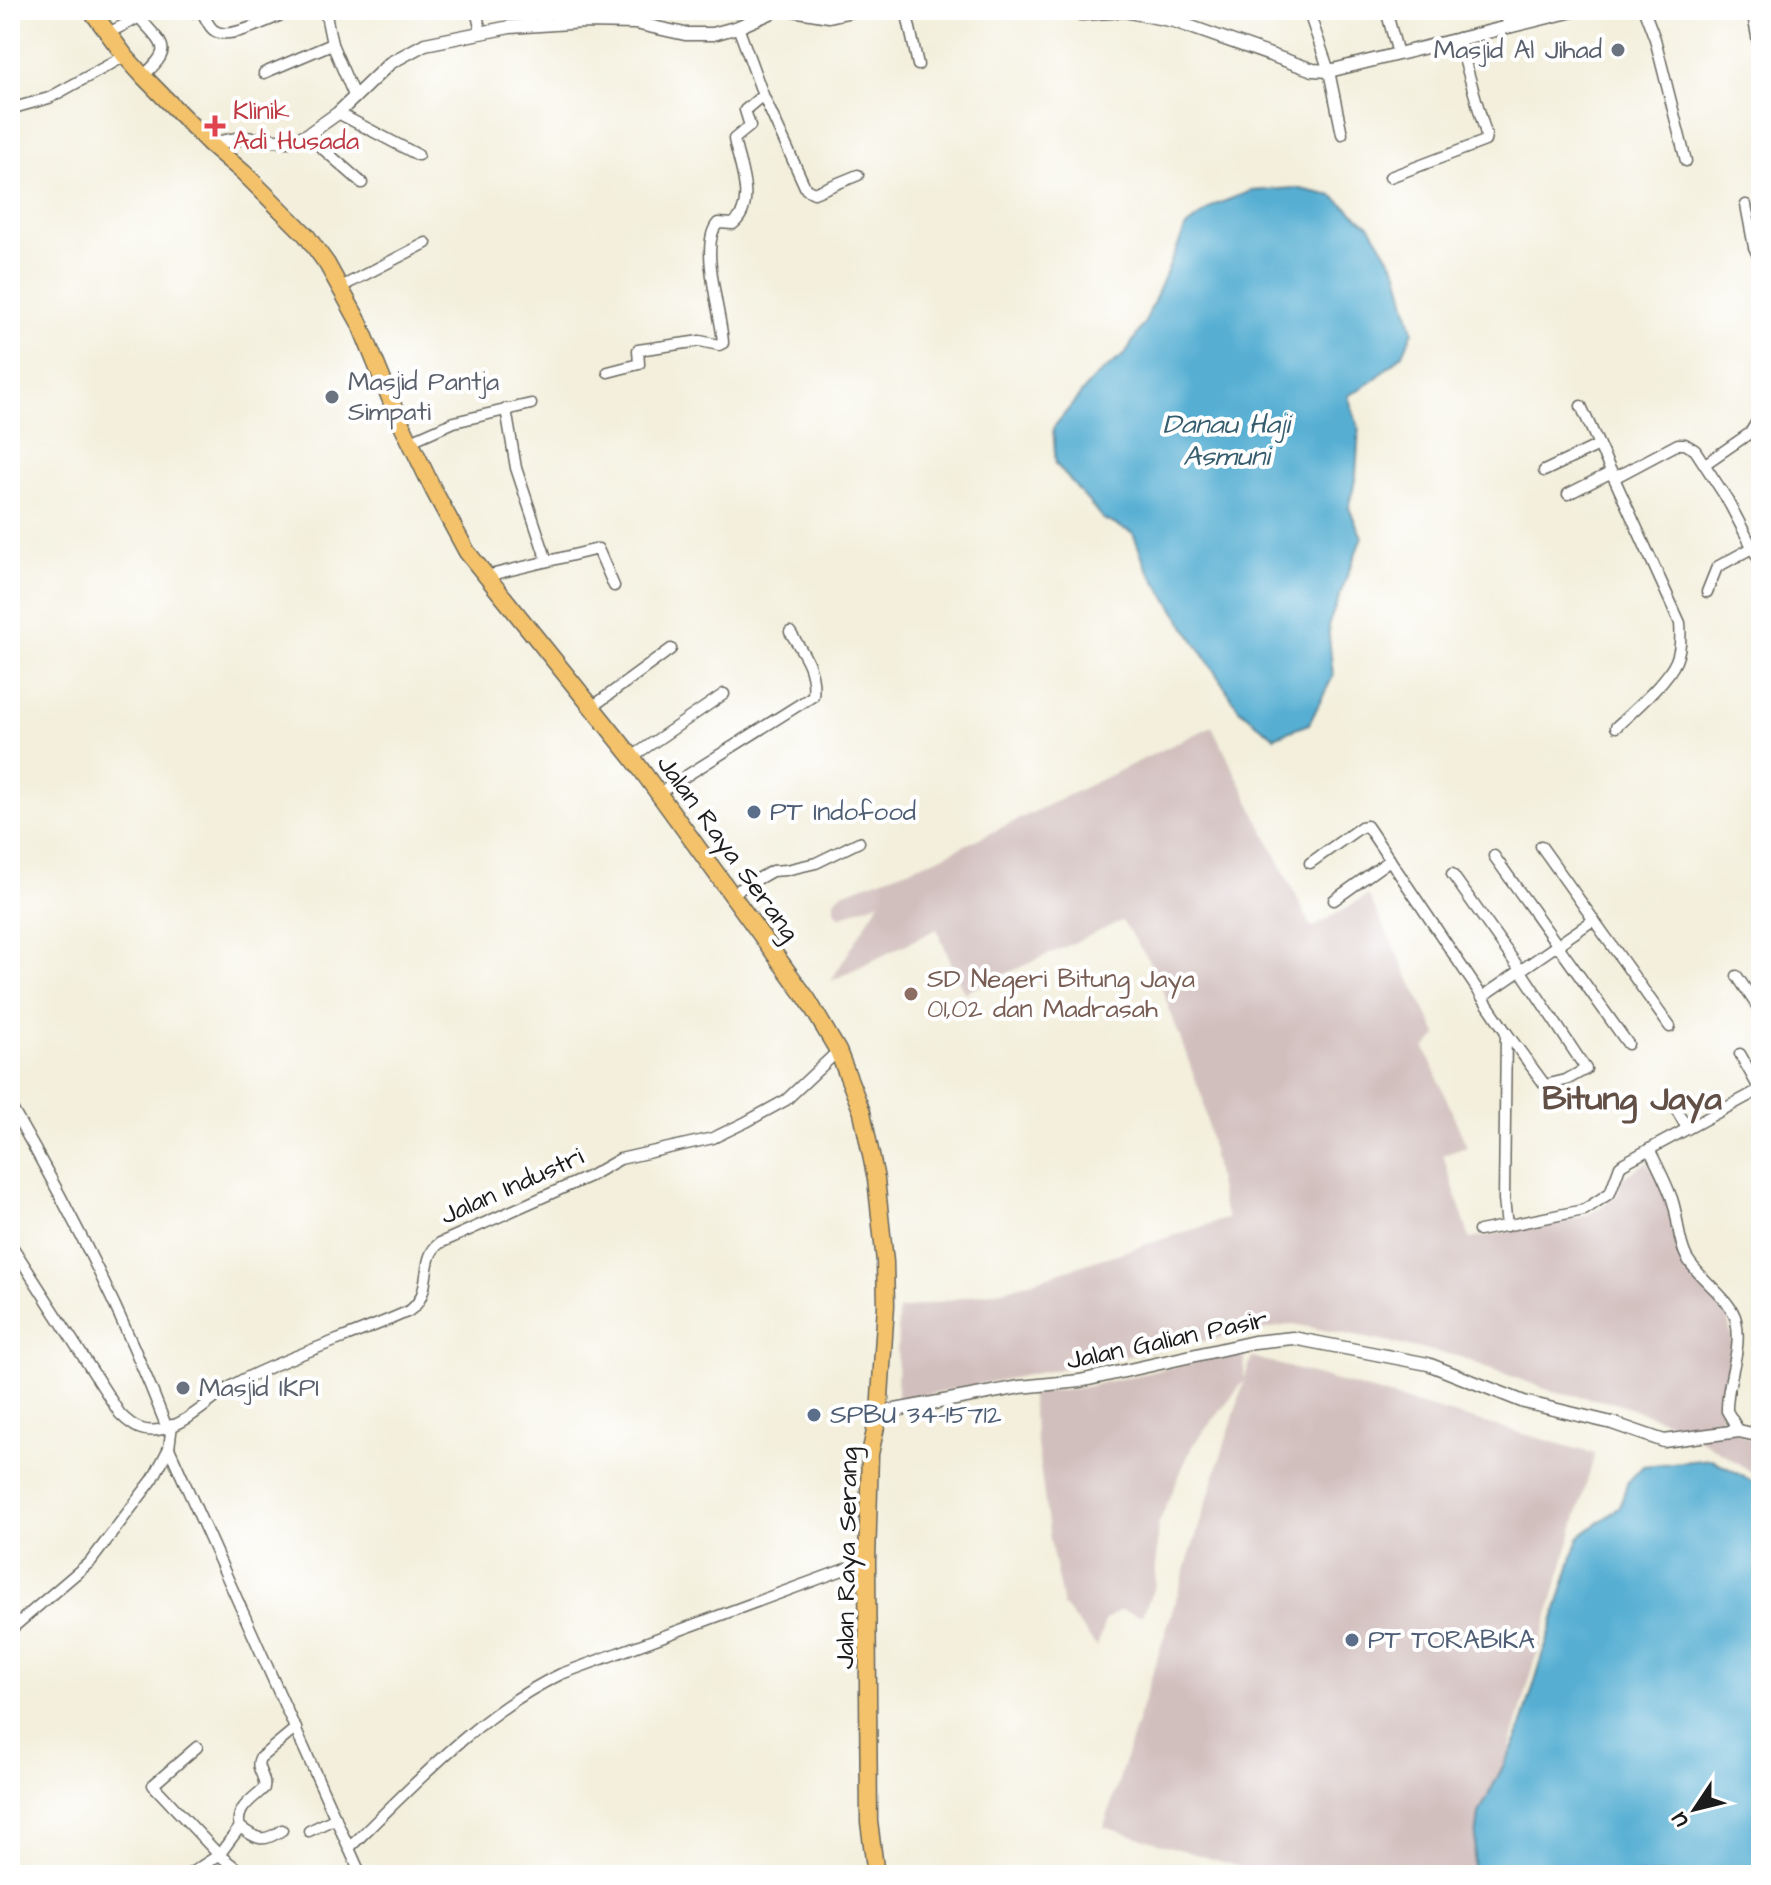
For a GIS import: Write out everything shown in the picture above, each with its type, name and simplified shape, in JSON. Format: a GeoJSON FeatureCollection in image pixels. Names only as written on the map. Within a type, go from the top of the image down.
{"type":"FeatureCollection","features":[{"type":"Feature","properties":{"kind":"highway","name":"Jalan Raya Serang"},"geometry":{"type":"LineString","coordinates":[[91,10],[143,76],[306,235],[341,287],[359,322],[434,491],[467,552],[659,793],[816,1011],[838,1051],[862,1112],[876,1179],[884,1249],[886,1305],[879,1413],[870,1454],[867,1561],[869,1822],[876,1875]]}},
{"type":"Feature","properties":{"kind":"street"},"geometry":{"type":"LineString","coordinates":[[108,33],[154,10]]}},
{"type":"Feature","properties":{"kind":"street"},"geometry":{"type":"LineString","coordinates":[[190,10],[199,10],[213,30],[224,34],[293,10]]}},
{"type":"Feature","properties":{"kind":"street"},"geometry":{"type":"LineString","coordinates":[[325,10],[332,44],[355,98]]}},
{"type":"Feature","properties":{"kind":"street"},"geometry":{"type":"LineString","coordinates":[[476,10],[481,32]]}},
{"type":"Feature","properties":{"kind":"street"},"geometry":{"type":"LineString","coordinates":[[210,144],[243,138],[290,141],[307,135],[338,113],[390,63],[425,44],[510,27],[635,16],[702,35],[738,27],[777,10]]}},
{"type":"Feature","properties":{"kind":"street"},"geometry":{"type":"LineString","coordinates":[[793,10],[829,16],[856,10]]}},
{"type":"Feature","properties":{"kind":"street"},"geometry":{"type":"LineString","coordinates":[[906,10],[918,65]]}},
{"type":"Feature","properties":{"kind":"street"},"geometry":{"type":"LineString","coordinates":[[1036,10],[1082,14],[1106,10],[1174,21],[1313,70],[1329,71],[1577,10]]}},
{"type":"Feature","properties":{"kind":"street"},"geometry":{"type":"LineString","coordinates":[[1308,10],[1329,71],[1342,134]]}},
{"type":"Feature","properties":{"kind":"street"},"geometry":{"type":"LineString","coordinates":[[1386,10],[1398,54]]}},
{"type":"Feature","properties":{"kind":"street"},"geometry":{"type":"LineString","coordinates":[[1502,10],[1511,27]]}},
{"type":"Feature","properties":{"kind":"street"},"geometry":{"type":"LineString","coordinates":[[1644,10],[1655,39],[1686,161]]}},
{"type":"Feature","properties":{"kind":"street"},"geometry":{"type":"LineString","coordinates":[[1753,10],[1761,52]]}},
{"type":"Feature","properties":{"kind":"street"},"geometry":{"type":"LineString","coordinates":[[139,17],[160,43],[163,53],[161,60],[143,76]]}},
{"type":"Feature","properties":{"kind":"street"},"geometry":{"type":"LineString","coordinates":[[738,27],[763,95],[810,193],[858,175]]}},
{"type":"Feature","properties":{"kind":"street"},"geometry":{"type":"LineString","coordinates":[[1390,177],[1485,141],[1486,134],[1458,38]]}},
{"type":"Feature","properties":{"kind":"street"},"geometry":{"type":"LineString","coordinates":[[264,73],[332,44]]}},
{"type":"Feature","properties":{"kind":"street"},"geometry":{"type":"LineString","coordinates":[[10,109],[49,98],[125,56]]}},
{"type":"Feature","properties":{"kind":"street"},"geometry":{"type":"LineString","coordinates":[[608,372],[639,364],[638,350],[700,341],[723,343],[715,298],[711,236],[718,223],[733,224],[739,218],[744,178],[734,139],[750,126],[745,110],[763,95]]}},
{"type":"Feature","properties":{"kind":"street"},"geometry":{"type":"LineString","coordinates":[[338,113],[418,155]]}},
{"type":"Feature","properties":{"kind":"street"},"geometry":{"type":"LineString","coordinates":[[307,135],[362,183]]}},
{"type":"Feature","properties":{"kind":"street"},"geometry":{"type":"LineString","coordinates":[[1746,205],[1754,247],[1761,262]]}},
{"type":"Feature","properties":{"kind":"street"},"geometry":{"type":"LineString","coordinates":[[341,287],[426,243]]}},
{"type":"Feature","properties":{"kind":"street"},"geometry":{"type":"LineString","coordinates":[[411,441],[454,422],[531,404]]}},
{"type":"Feature","properties":{"kind":"street"},"geometry":{"type":"LineString","coordinates":[[1581,406],[1680,623],[1676,663],[1647,698],[1616,727]]}},
{"type":"Feature","properties":{"kind":"street"},"geometry":{"type":"LineString","coordinates":[[506,409],[516,468],[547,561]]}},
{"type":"Feature","properties":{"kind":"street"},"geometry":{"type":"LineString","coordinates":[[1705,464],[1750,433],[1761,415]]}},
{"type":"Feature","properties":{"kind":"street"},"geometry":{"type":"LineString","coordinates":[[1568,494],[1678,444],[1685,444],[1695,450],[1705,464],[1761,564]]}},
{"type":"Feature","properties":{"kind":"street"},"geometry":{"type":"LineString","coordinates":[[1544,471],[1599,445]]}},
{"type":"Feature","properties":{"kind":"street"},"geometry":{"type":"LineString","coordinates":[[1707,592],[1717,567],[1752,548]]}},
{"type":"Feature","properties":{"kind":"street"},"geometry":{"type":"LineString","coordinates":[[486,576],[598,549],[614,586]]}},
{"type":"Feature","properties":{"kind":"street"},"geometry":{"type":"LineString","coordinates":[[659,793],[813,696],[815,679],[810,662],[790,632]]}},
{"type":"Feature","properties":{"kind":"street"},"geometry":{"type":"LineString","coordinates":[[592,707],[671,649]]}},
{"type":"Feature","properties":{"kind":"street"},"geometry":{"type":"LineString","coordinates":[[632,757],[724,694]]}},
{"type":"Feature","properties":{"kind":"street"},"geometry":{"type":"LineString","coordinates":[[1310,863],[1364,825],[1545,1085],[1566,1080],[1586,1069],[1452,874]]}},
{"type":"Feature","properties":{"kind":"street"},"geometry":{"type":"LineString","coordinates":[[733,893],[772,871],[816,863],[859,842]]}},
{"type":"Feature","properties":{"kind":"street"},"geometry":{"type":"LineString","coordinates":[[1541,846],[1670,1027]]}},
{"type":"Feature","properties":{"kind":"street"},"geometry":{"type":"LineString","coordinates":[[1494,856],[1628,1044]]}},
{"type":"Feature","properties":{"kind":"street"},"geometry":{"type":"LineString","coordinates":[[1334,900],[1390,860]]}},
{"type":"Feature","properties":{"kind":"street"},"geometry":{"type":"LineString","coordinates":[[1482,997],[1592,921]]}},
{"type":"Feature","properties":{"kind":"street"},"geometry":{"type":"LineString","coordinates":[[1737,976],[1761,1012]]}},
{"type":"Feature","properties":{"kind":"street"},"geometry":{"type":"LineString","coordinates":[[1506,1032],[1504,1199],[1507,1226]]}},
{"type":"Feature","properties":{"kind":"street","name":"Jalan Industri"},"geometry":{"type":"LineString","coordinates":[[170,1427],[226,1388],[252,1375],[409,1311],[423,1296],[431,1251],[440,1243],[590,1176],[620,1159],[713,1138],[786,1100],[838,1051]]}},
{"type":"Feature","properties":{"kind":"street"},"geometry":{"type":"LineString","coordinates":[[1479,1231],[1574,1212],[1593,1205],[1610,1193],[1620,1166],[1760,1090],[1740,1054]]}},
{"type":"Feature","properties":{"kind":"street"},"geometry":{"type":"LineString","coordinates":[[10,1105],[81,1235],[170,1427],[169,1448],[153,1479],[91,1561],[10,1630]]}},
{"type":"Feature","properties":{"kind":"street"},"geometry":{"type":"LineString","coordinates":[[1675,1107],[1687,1128]]}},
{"type":"Feature","properties":{"kind":"street"},"geometry":{"type":"LineString","coordinates":[[10,1130],[21,1124]]}},
{"type":"Feature","properties":{"kind":"street"},"geometry":{"type":"LineString","coordinates":[[1649,1149],[1673,1201],[1679,1239],[1686,1256],[1707,1285],[1729,1304],[1734,1314],[1738,1344],[1727,1411],[1739,1431],[1761,1436]]}},
{"type":"Feature","properties":{"kind":"street"},"geometry":{"type":"LineString","coordinates":[[10,1243],[120,1414],[141,1430],[170,1427]]}},
{"type":"Feature","properties":{"kind":"street","name":"Jalan Galian Pasir"},"geometry":{"type":"LineString","coordinates":[[879,1413],[1020,1387],[1062,1384],[1254,1342],[1293,1338],[1428,1364],[1524,1402],[1592,1417],[1664,1441],[1739,1431]]}},
{"type":"Feature","properties":{"kind":"street"},"geometry":{"type":"LineString","coordinates":[[169,1448],[336,1818],[357,1873]]}},
{"type":"Feature","properties":{"kind":"street"},"geometry":{"type":"LineString","coordinates":[[349,1848],[488,1720],[536,1686],[867,1561]]}},
{"type":"Feature","properties":{"kind":"street"},"geometry":{"type":"LineString","coordinates":[[282,1830],[265,1840],[238,1823],[241,1810],[266,1785],[258,1762],[296,1728]]}},
{"type":"Feature","properties":{"kind":"street"},"geometry":{"type":"LineString","coordinates":[[197,1747],[153,1785],[219,1855],[245,1875]]}},
{"type":"Feature","properties":{"kind":"street"},"geometry":{"type":"LineString","coordinates":[[309,1831],[336,1818]]}},
{"type":"Feature","properties":{"kind":"street"},"geometry":{"type":"LineString","coordinates":[[188,1875],[219,1855],[240,1827]]}},
{"type":"Feature","properties":{"kind":"shaded area"},"geometry":{"type":"Polygon","coordinates":[[[1212,726],[1312,928],[1368,895],[1438,1036],[1425,1048],[1467,1147],[1443,1155],[1470,1239],[1593,1212],[1618,1194],[1622,1178],[1647,1162],[1659,1181],[1672,1216],[1675,1245],[1689,1270],[1725,1304],[1732,1339],[1731,1362],[1720,1403],[1722,1421],[1747,1438],[1761,1442],[1761,1478],[1678,1425],[1615,1403],[1551,1391],[1457,1356],[1293,1324],[897,1400],[898,1310],[1011,1288],[1228,1218],[1222,1204],[1203,1100],[1155,970],[1122,921],[964,993],[937,929],[831,981],[880,901],[840,917],[834,909],[834,900],[842,893],[936,859],[1212,726]]]}},
{"type":"Feature","properties":{"kind":"shaded area","name":"PT TORABIKA"},"geometry":{"type":"Polygon","coordinates":[[[1245,1351],[1244,1379],[1252,1357],[1595,1454],[1473,1875],[1266,1875],[1104,1827],[1245,1380],[1192,1446],[1158,1525],[1155,1585],[1142,1616],[1120,1610],[1105,1620],[1097,1647],[1063,1606],[1050,1540],[1030,1393],[1080,1388],[1245,1351]]]}},
{"type":"Feature","properties":{"kind":"water","name":"Danau Haji Asmuni"},"geometry":{"type":"Polygon","coordinates":[[[1295,188],[1333,196],[1370,226],[1398,272],[1413,331],[1403,354],[1374,380],[1348,396],[1359,429],[1356,475],[1349,508],[1362,537],[1328,626],[1333,676],[1309,724],[1274,737],[1239,709],[1146,566],[1133,533],[1103,519],[1056,464],[1053,428],[1093,379],[1125,354],[1145,322],[1186,227],[1215,205],[1251,191],[1295,188]]]}},
{"type":"Feature","properties":{"kind":"water"},"geometry":{"type":"Polygon","coordinates":[[[1711,1459],[1761,1486],[1761,1875],[1472,1875],[1479,1813],[1518,1737],[1579,1537],[1620,1507],[1627,1483],[1643,1466],[1711,1459]]]}},
{"type":"Feature","properties":{"kind":"place","name":"Masjid Al Jihad"},"geometry":{"type":"Point","coordinates":[1618,50]}},
{"type":"Feature","properties":{"kind":"place","name":"Klinik Adi Husada"},"geometry":{"type":"Point","coordinates":[215,126]}},
{"type":"Feature","properties":{"kind":"place","name":"Masjid Pantja Simpati"},"geometry":{"type":"Point","coordinates":[332,397]}},
{"type":"Feature","properties":{"kind":"place","name":"PT Indofood"},"geometry":{"type":"Point","coordinates":[754,812]}},
{"type":"Feature","properties":{"kind":"place","name":"SD Negeri Bitung Jaya 01,02 dan Madrasah"},"geometry":{"type":"Point","coordinates":[911,994]}},
{"type":"Feature","properties":{"kind":"place","name":"Masjid IKPI"},"geometry":{"type":"Point","coordinates":[183,1388]}},
{"type":"Feature","properties":{"kind":"place","name":"SPBU 34-15712"},"geometry":{"type":"Point","coordinates":[814,1415]}},
{"type":"Feature","properties":{"kind":"place","name":"PT TORABIKA"},"geometry":{"type":"Point","coordinates":[1352,1640]}},
{"type":"Feature","properties":{"kind":"district","name":"Bitung Jaya"},"geometry":{"type":"Point","coordinates":[1632,1099]}}]}
